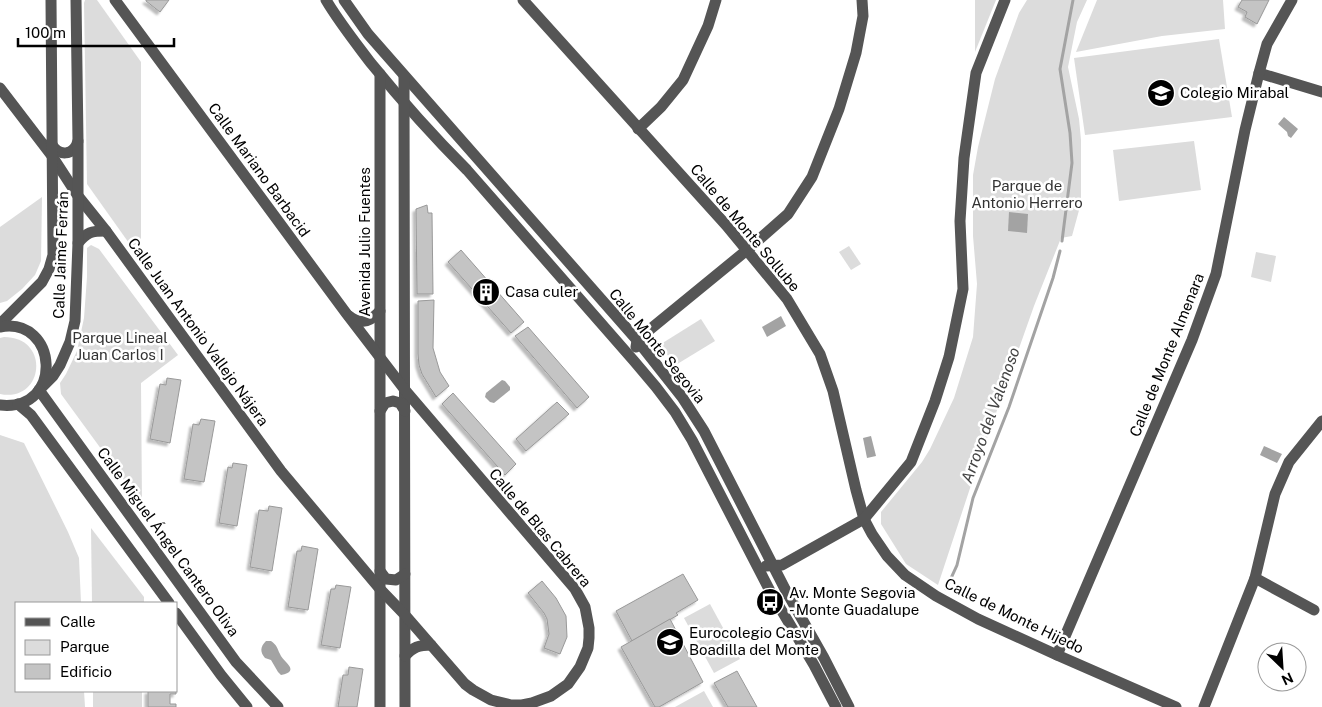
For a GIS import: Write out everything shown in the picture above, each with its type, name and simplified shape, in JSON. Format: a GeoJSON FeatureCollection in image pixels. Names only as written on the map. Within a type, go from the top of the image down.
{"type":"FeatureCollection","features":[{"type":"Feature","properties":{"kind":"street","name":"Calle Jaime Ferrán"},"geometry":{"type":"LineString","coordinates":[[0,324],[42,282],[49,269],[53,255],[51,0]]}},
{"type":"Feature","properties":{"kind":"street","name":"Calle Jaime Ferrán"},"geometry":{"type":"LineString","coordinates":[[18,404],[34,396],[56,371],[70,342],[75,320],[78,243],[76,0]]}},
{"type":"Feature","properties":{"kind":"street","name":"Calle Mariano Barbacid"},"geometry":{"type":"LineString","coordinates":[[115,0],[346,314],[380,357]]}},
{"type":"Feature","properties":{"kind":"street","name":"Calle Monte Segovia"},"geometry":{"type":"LineString","coordinates":[[326,0],[346,31],[404,104],[467,170],[634,361],[675,412],[692,440],[770,591],[814,665],[836,707]]}},
{"type":"Feature","properties":{"kind":"street","name":"Calle Monte Segovia"},"geometry":{"type":"LineString","coordinates":[[344,0],[368,34],[637,340],[682,396],[704,431],[778,568],[785,589],[849,707]]}},
{"type":"Feature","properties":{"kind":"street","name":"Calle de Monte Sollube"},"geometry":{"type":"LineString","coordinates":[[523,0],[726,225],[787,299],[820,354],[833,391],[864,519]]}},
{"type":"Feature","properties":{"kind":"street"},"geometry":{"type":"LineString","coordinates":[[638,129],[661,107],[683,80],[708,26],[716,0]]}},
{"type":"Feature","properties":{"kind":"street"},"geometry":{"type":"LineString","coordinates":[[614,339],[637,340],[788,214],[812,177],[838,110],[856,53],[863,16],[862,0]]}},
{"type":"Feature","properties":{"kind":"street"},"geometry":{"type":"LineString","coordinates":[[756,564],[778,568],[864,519],[912,462],[949,357],[962,289],[960,221],[964,158],[976,73],[1005,0]]}},
{"type":"Feature","properties":{"kind":"street","name":"Calle de Monte Almenara"},"geometry":{"type":"LineString","coordinates":[[1056,655],[1192,340],[1216,274],[1245,130],[1267,44],[1292,0]]}},
{"type":"Feature","properties":{"kind":"street"},"geometry":{"type":"LineString","coordinates":[[380,74],[391,69],[402,72],[404,104],[405,707]]}},
{"type":"Feature","properties":{"kind":"street"},"geometry":{"type":"LineString","coordinates":[[1259,73],[1322,92]]}},
{"type":"Feature","properties":{"kind":"street","name":"Avenida Julio Fuentes"},"geometry":{"type":"LineString","coordinates":[[380,74],[380,707]]}},
{"type":"Feature","properties":{"kind":"street","name":"Calle Juan Antonio Vallejo Nájera"},"geometry":{"type":"LineString","coordinates":[[0,88],[52,156],[78,196],[281,471],[380,589]]}},
{"type":"Feature","properties":{"kind":"street"},"geometry":{"type":"LineString","coordinates":[[52,143],[57,151],[66,153],[74,149],[78,141]]}},
{"type":"Feature","properties":{"kind":"street"},"geometry":{"type":"LineString","coordinates":[[78,243],[84,235],[94,231],[106,232]]}},
{"type":"Feature","properties":{"kind":"street"},"geometry":{"type":"LineString","coordinates":[[346,314],[354,320],[363,322],[373,319],[380,311]]}},
{"type":"Feature","properties":{"kind":"street"},"geometry":{"type":"LineString","coordinates":[[0,328],[15,327],[24,330],[40,343],[47,361],[47,371],[40,390]]}},
{"type":"Feature","properties":{"kind":"street"},"geometry":{"type":"LineString","coordinates":[[634,361],[637,340]]}},
{"type":"Feature","properties":{"kind":"street","name":"Calle de Blas Cabrera"},"geometry":{"type":"LineString","coordinates":[[380,357],[405,390],[575,589],[585,608],[589,628],[584,658],[571,680],[551,696],[537,702],[522,705],[496,702],[482,696],[465,684],[380,589]]}},
{"type":"Feature","properties":{"kind":"street","name":"Calle Miguel Ángel Cantero Oliva"},"geometry":{"type":"LineString","coordinates":[[40,390],[236,662],[278,707]]}},
{"type":"Feature","properties":{"kind":"street"},"geometry":{"type":"LineString","coordinates":[[380,411],[385,403],[393,401],[400,404],[404,411]]}},
{"type":"Feature","properties":{"kind":"street"},"geometry":{"type":"LineString","coordinates":[[0,405],[18,404],[31,416],[168,602]]}},
{"type":"Feature","properties":{"kind":"street"},"geometry":{"type":"LineString","coordinates":[[1204,707],[1255,578],[1275,494],[1289,462],[1322,421]]}},
{"type":"Feature","properties":{"kind":"street","name":"Calle de Monte Hijedo"},"geometry":{"type":"LineString","coordinates":[[864,519],[887,556],[905,575],[936,596],[978,619],[1176,707]]}},
{"type":"Feature","properties":{"kind":"street"},"geometry":{"type":"LineString","coordinates":[[770,591],[778,568]]}},
{"type":"Feature","properties":{"kind":"street"},"geometry":{"type":"LineString","coordinates":[[380,571],[386,579],[396,580],[404,574]]}},
{"type":"Feature","properties":{"kind":"street"},"geometry":{"type":"LineString","coordinates":[[1255,578],[1314,610]]}},
{"type":"Feature","properties":{"kind":"street"},"geometry":{"type":"LineString","coordinates":[[178,616],[221,676],[247,707]]}},
{"type":"Feature","properties":{"kind":"street"},"geometry":{"type":"LineString","coordinates":[[405,656],[412,648],[431,644]]}},
{"type":"Feature","properties":{"kind":"green space"},"geometry":{"type":"Polygon","coordinates":[[[85,0],[97,0],[141,62],[141,260],[87,184],[85,0]]]}},
{"type":"Feature","properties":{"kind":"green space"},"geometry":{"type":"Polygon","coordinates":[[[975,0],[996,0],[975,52],[975,0]]]}},
{"type":"Feature","properties":{"kind":"green space","name":"Parque de Antonio Herrero"},"geometry":{"type":"Polygon","coordinates":[[[1027,0],[1087,0],[1077,22],[1068,67],[1079,119],[1081,203],[1072,236],[1061,238],[1034,306],[979,461],[938,585],[906,564],[881,524],[881,512],[922,462],[930,449],[954,398],[973,337],[977,284],[973,236],[973,175],[995,79],[1019,13],[1027,0]]]}},
{"type":"Feature","properties":{"kind":"green space"},"geometry":{"type":"Polygon","coordinates":[[[1097,0],[1223,0],[1225,29],[1162,36],[1076,52],[1097,0]]]}},
{"type":"Feature","properties":{"kind":"green space"},"geometry":{"type":"Polygon","coordinates":[[[1219,39],[1232,117],[1085,135],[1074,58],[1219,39]]]}},
{"type":"Feature","properties":{"kind":"green space"},"geometry":{"type":"Polygon","coordinates":[[[1194,141],[1201,190],[1119,201],[1113,150],[1194,141]]]}},
{"type":"Feature","properties":{"kind":"green space"},"geometry":{"type":"Polygon","coordinates":[[[42,197],[41,261],[35,275],[22,289],[7,301],[0,303],[0,227],[42,197]]]}},
{"type":"Feature","properties":{"kind":"green space","name":"Parque Lineal Juan Carlos I"},"geometry":{"type":"Polygon","coordinates":[[[91,245],[99,249],[178,355],[141,383],[142,505],[61,394],[60,383],[77,351],[84,318],[87,248],[91,245]]]}},
{"type":"Feature","properties":{"kind":"green space"},"geometry":{"type":"Polygon","coordinates":[[[849,246],[861,264],[851,270],[839,252],[849,246]]]}},
{"type":"Feature","properties":{"kind":"green space"},"geometry":{"type":"Polygon","coordinates":[[[1256,252],[1276,256],[1271,282],[1251,277],[1256,252]]]}},
{"type":"Feature","properties":{"kind":"green space"},"geometry":{"type":"Polygon","coordinates":[[[701,319],[715,341],[674,366],[661,344],[701,319]]]}},
{"type":"Feature","properties":{"kind":"green space"},"geometry":{"type":"Polygon","coordinates":[[[0,338],[19,340],[29,347],[35,357],[36,369],[33,380],[26,389],[15,394],[0,394],[0,338]]]}},
{"type":"Feature","properties":{"kind":"green space"},"geometry":{"type":"Polygon","coordinates":[[[0,435],[24,443],[79,558],[81,602],[15,602],[15,692],[84,692],[85,707],[0,707],[0,435]]]}},
{"type":"Feature","properties":{"kind":"green space"},"geometry":{"type":"Polygon","coordinates":[[[91,528],[144,597],[144,602],[92,602],[91,528]]]}},
{"type":"Feature","properties":{"kind":"green space"},"geometry":{"type":"Polygon","coordinates":[[[710,604],[740,659],[714,673],[684,618],[710,604]]]}},
{"type":"Feature","properties":{"kind":"green space"},"geometry":{"type":"Polygon","coordinates":[[[704,691],[713,707],[675,707],[704,691]]]}},
{"type":"Feature","properties":{"kind":"green space"},"geometry":{"type":"Polygon","coordinates":[[[93,692],[142,692],[142,707],[93,707],[93,692]]]}},
{"type":"Feature","properties":{"kind":"shaded area"},"geometry":{"type":"Polygon","coordinates":[[[1284,117],[1298,129],[1291,138],[1278,124],[1284,117]]]}},
{"type":"Feature","properties":{"kind":"shaded area"},"geometry":{"type":"Polygon","coordinates":[[[1009,212],[1028,214],[1027,233],[1008,231],[1009,212]]]}},
{"type":"Feature","properties":{"kind":"shaded area"},"geometry":{"type":"Polygon","coordinates":[[[781,316],[786,326],[767,337],[762,327],[781,316]]]}},
{"type":"Feature","properties":{"kind":"shaded area"},"geometry":{"type":"Polygon","coordinates":[[[502,380],[510,387],[510,390],[494,403],[490,402],[485,397],[486,393],[502,380]]]}},
{"type":"Feature","properties":{"kind":"shaded area"},"geometry":{"type":"Polygon","coordinates":[[[871,436],[876,456],[867,458],[863,438],[871,436]]]}},
{"type":"Feature","properties":{"kind":"shaded area"},"geometry":{"type":"Polygon","coordinates":[[[1264,446],[1282,454],[1277,463],[1260,455],[1264,446]]]}},
{"type":"Feature","properties":{"kind":"shaded area"},"geometry":{"type":"Polygon","coordinates":[[[266,641],[271,641],[275,644],[281,657],[289,666],[290,671],[281,675],[271,660],[263,656],[262,647],[266,641]]]}},
{"type":"Feature","properties":{"kind":"building"},"geometry":{"type":"Polygon","coordinates":[[[146,0],[169,0],[160,12],[146,0]]]}},
{"type":"Feature","properties":{"kind":"building"},"geometry":{"type":"Polygon","coordinates":[[[1242,0],[1269,0],[1257,24],[1245,17],[1247,12],[1238,7],[1242,0]]]}},
{"type":"Feature","properties":{"kind":"building"},"geometry":{"type":"Polygon","coordinates":[[[427,205],[428,213],[432,213],[433,294],[417,294],[416,209],[427,205]]]}},
{"type":"Feature","properties":{"kind":"building","name":"Casa culer"},"geometry":{"type":"Polygon","coordinates":[[[461,250],[524,322],[511,333],[448,262],[461,250]]]}},
{"type":"Feature","properties":{"kind":"building"},"geometry":{"type":"Polygon","coordinates":[[[434,300],[433,348],[440,372],[449,386],[436,397],[422,374],[418,354],[418,301],[434,300]]]}},
{"type":"Feature","properties":{"kind":"building"},"geometry":{"type":"Polygon","coordinates":[[[528,327],[589,397],[577,408],[515,336],[528,327]]]}},
{"type":"Feature","properties":{"kind":"building"},"geometry":{"type":"Polygon","coordinates":[[[167,378],[181,380],[170,443],[150,439],[160,384],[166,385],[167,378]]]}},
{"type":"Feature","properties":{"kind":"building"},"geometry":{"type":"Polygon","coordinates":[[[453,393],[516,464],[505,475],[442,404],[453,393]]]}},
{"type":"Feature","properties":{"kind":"building"},"geometry":{"type":"Polygon","coordinates":[[[557,402],[569,414],[526,451],[516,439],[557,402]]]}},
{"type":"Feature","properties":{"kind":"building"},"geometry":{"type":"Polygon","coordinates":[[[201,419],[215,421],[204,482],[184,479],[193,424],[199,425],[201,419]]]}},
{"type":"Feature","properties":{"kind":"building"},"geometry":{"type":"Polygon","coordinates":[[[233,463],[247,465],[237,526],[219,523],[228,467],[232,468],[233,463]]]}},
{"type":"Feature","properties":{"kind":"building"},"geometry":{"type":"Polygon","coordinates":[[[269,506],[282,508],[272,571],[250,567],[259,510],[268,511],[269,506]]]}},
{"type":"Feature","properties":{"kind":"building"},"geometry":{"type":"Polygon","coordinates":[[[302,546],[318,549],[308,610],[288,607],[297,551],[301,551],[302,546]]]}},
{"type":"Feature","properties":{"kind":"building"},"geometry":{"type":"Polygon","coordinates":[[[683,574],[698,600],[676,613],[678,615],[632,641],[616,611],[683,574]]]}},
{"type":"Feature","properties":{"kind":"building"},"geometry":{"type":"Polygon","coordinates":[[[542,581],[556,598],[566,616],[567,637],[560,654],[544,648],[549,634],[547,619],[528,593],[542,581]]]}},
{"type":"Feature","properties":{"kind":"building"},"geometry":{"type":"Polygon","coordinates":[[[336,585],[351,587],[340,648],[321,645],[331,589],[335,589],[336,585]]]}},
{"type":"Feature","properties":{"kind":"building"},"geometry":{"type":"Polygon","coordinates":[[[670,619],[703,682],[659,707],[655,707],[621,647],[670,619]]]}},
{"type":"Feature","properties":{"kind":"building"},"geometry":{"type":"Polygon","coordinates":[[[349,667],[363,669],[357,707],[338,707],[343,675],[348,675],[349,667]]]}},
{"type":"Feature","properties":{"kind":"building"},"geometry":{"type":"Polygon","coordinates":[[[737,671],[757,707],[728,707],[714,683],[737,671]]]}},
{"type":"Feature","properties":{"kind":"building"},"geometry":{"type":"Polygon","coordinates":[[[148,692],[176,692],[176,694],[170,694],[170,704],[176,704],[176,707],[148,707],[148,692]]]}},
{"type":"Feature","properties":{"kind":"waterway","name":"Arroyo del Valenoso"},"geometry":{"type":"LineString","coordinates":[[1062,241],[1072,163],[1070,133],[1060,69],[1073,0]]}},
{"type":"Feature","properties":{"kind":"waterway","name":"Arroyo del Valenoso"},"geometry":{"type":"LineString","coordinates":[[946,589],[957,565],[973,498],[1009,407],[1053,278],[1060,251]]}},
{"type":"Feature","properties":{"kind":"place","name":"Colegio Mirabal"},"geometry":{"type":"Point","coordinates":[1161,93]}},
{"type":"Feature","properties":{"kind":"place","name":"Casa culer"},"geometry":{"type":"Point","coordinates":[486,292]}},
{"type":"Feature","properties":{"kind":"place","name":"Av. Monte Segovia - Monte Guadalupe"},"geometry":{"type":"Point","coordinates":[770,602]}},
{"type":"Feature","properties":{"kind":"place","name":"Eurocolegio Casvi Boadilla del Monte"},"geometry":{"type":"Point","coordinates":[670,642]}}]}
